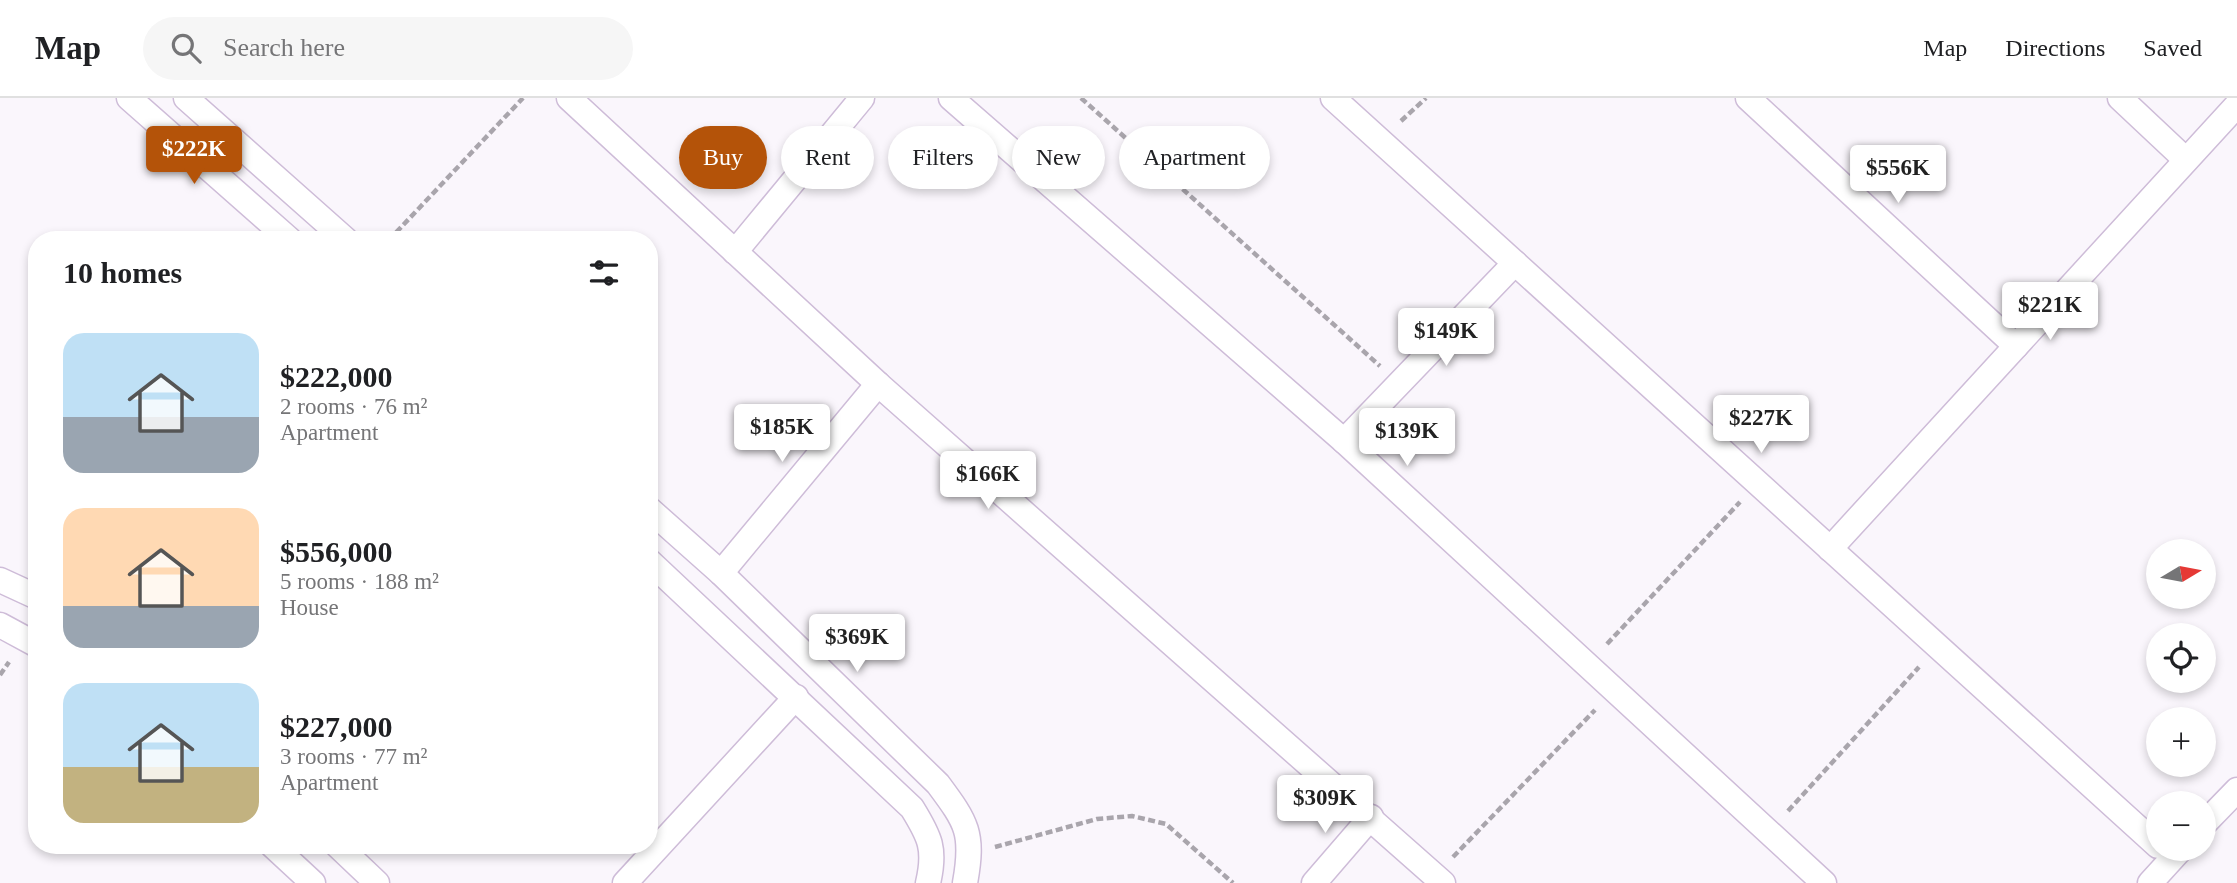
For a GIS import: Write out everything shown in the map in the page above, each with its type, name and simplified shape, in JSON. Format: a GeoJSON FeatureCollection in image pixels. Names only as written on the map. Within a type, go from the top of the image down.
{"type":"FeatureCollection","features":[{"type":"Feature","properties":{"kind":"street"},"geometry":{"type":"LineString","coordinates":[[129,98],[280,231]]}},
{"type":"Feature","properties":{"kind":"street"},"geometry":{"type":"LineString","coordinates":[[186,98],[336,231]]}},
{"type":"Feature","properties":{"kind":"street"},"geometry":{"type":"LineString","coordinates":[[569,98],[878,384],[1439,879]]}},
{"type":"Feature","properties":{"kind":"street"},"geometry":{"type":"LineString","coordinates":[[735,252],[862,98]]}},
{"type":"Feature","properties":{"kind":"street"},"geometry":{"type":"LineString","coordinates":[[951,98],[1344,441],[1824,883]]}},
{"type":"Feature","properties":{"kind":"street"},"geometry":{"type":"LineString","coordinates":[[1333,98],[1829,549],[2146,831]]}},
{"type":"Feature","properties":{"kind":"street"},"geometry":{"type":"LineString","coordinates":[[1748,98],[2016,345]]}},
{"type":"Feature","properties":{"kind":"street"},"geometry":{"type":"LineString","coordinates":[[2120,98],[2186,160]]}},
{"type":"Feature","properties":{"kind":"street"},"geometry":{"type":"LineString","coordinates":[[1829,549],[2237,104]]}},
{"type":"Feature","properties":{"kind":"street"},"geometry":{"type":"LineString","coordinates":[[1344,441],[1515,263]]}},
{"type":"Feature","properties":{"kind":"street"},"geometry":{"type":"LineString","coordinates":[[721,573],[878,384]]}},
{"type":"Feature","properties":{"kind":"street"},"geometry":{"type":"LineString","coordinates":[[658,517],[721,573],[937,784],[969,833],[970,854],[965,883]]}},
{"type":"Feature","properties":{"kind":"street"},"geometry":{"type":"LineString","coordinates":[[658,569],[912,808],[928,833],[933,862],[928,883]]}},
{"type":"Feature","properties":{"kind":"street"},"geometry":{"type":"LineString","coordinates":[[0,580],[28,593]]}},
{"type":"Feature","properties":{"kind":"street"},"geometry":{"type":"LineString","coordinates":[[0,625],[28,640]]}},
{"type":"Feature","properties":{"kind":"street"},"geometry":{"type":"LineString","coordinates":[[658,847],[796,697]]}},
{"type":"Feature","properties":{"kind":"street"},"geometry":{"type":"LineString","coordinates":[[2216,812],[2237,790]]}},
{"type":"Feature","properties":{"kind":"street"},"geometry":{"type":"LineString","coordinates":[[1314,883],[1371,817]]}},
{"type":"Feature","properties":{"kind":"street"},"geometry":{"type":"LineString","coordinates":[[282,854],[313,883]]}},
{"type":"Feature","properties":{"kind":"street"},"geometry":{"type":"LineString","coordinates":[[346,854],[377,883]]}},
{"type":"Feature","properties":{"kind":"street"},"geometry":{"type":"LineString","coordinates":[[625,883],[652,854]]}},
{"type":"Feature","properties":{"kind":"street"},"geometry":{"type":"LineString","coordinates":[[2150,883],[2162,861]]}},
{"type":"Feature","properties":{"kind":"path"},"geometry":{"type":"LineString","coordinates":[[397,231],[523,98]]}},
{"type":"Feature","properties":{"kind":"path"},"geometry":{"type":"LineString","coordinates":[[1080,98],[1399,384]]}},
{"type":"Feature","properties":{"kind":"path"},"geometry":{"type":"LineString","coordinates":[[1588,665],[1758,483]]}},
{"type":"Feature","properties":{"kind":"path"},"geometry":{"type":"LineString","coordinates":[[1769,832],[1937,646]]}},
{"type":"Feature","properties":{"kind":"path"},"geometry":{"type":"LineString","coordinates":[[1439,879],[1614,690]]}},
{"type":"Feature","properties":{"kind":"path"},"geometry":{"type":"LineString","coordinates":[[970,854],[1097,819],[1132,816],[1166,824],[1233,883]]}}]}
